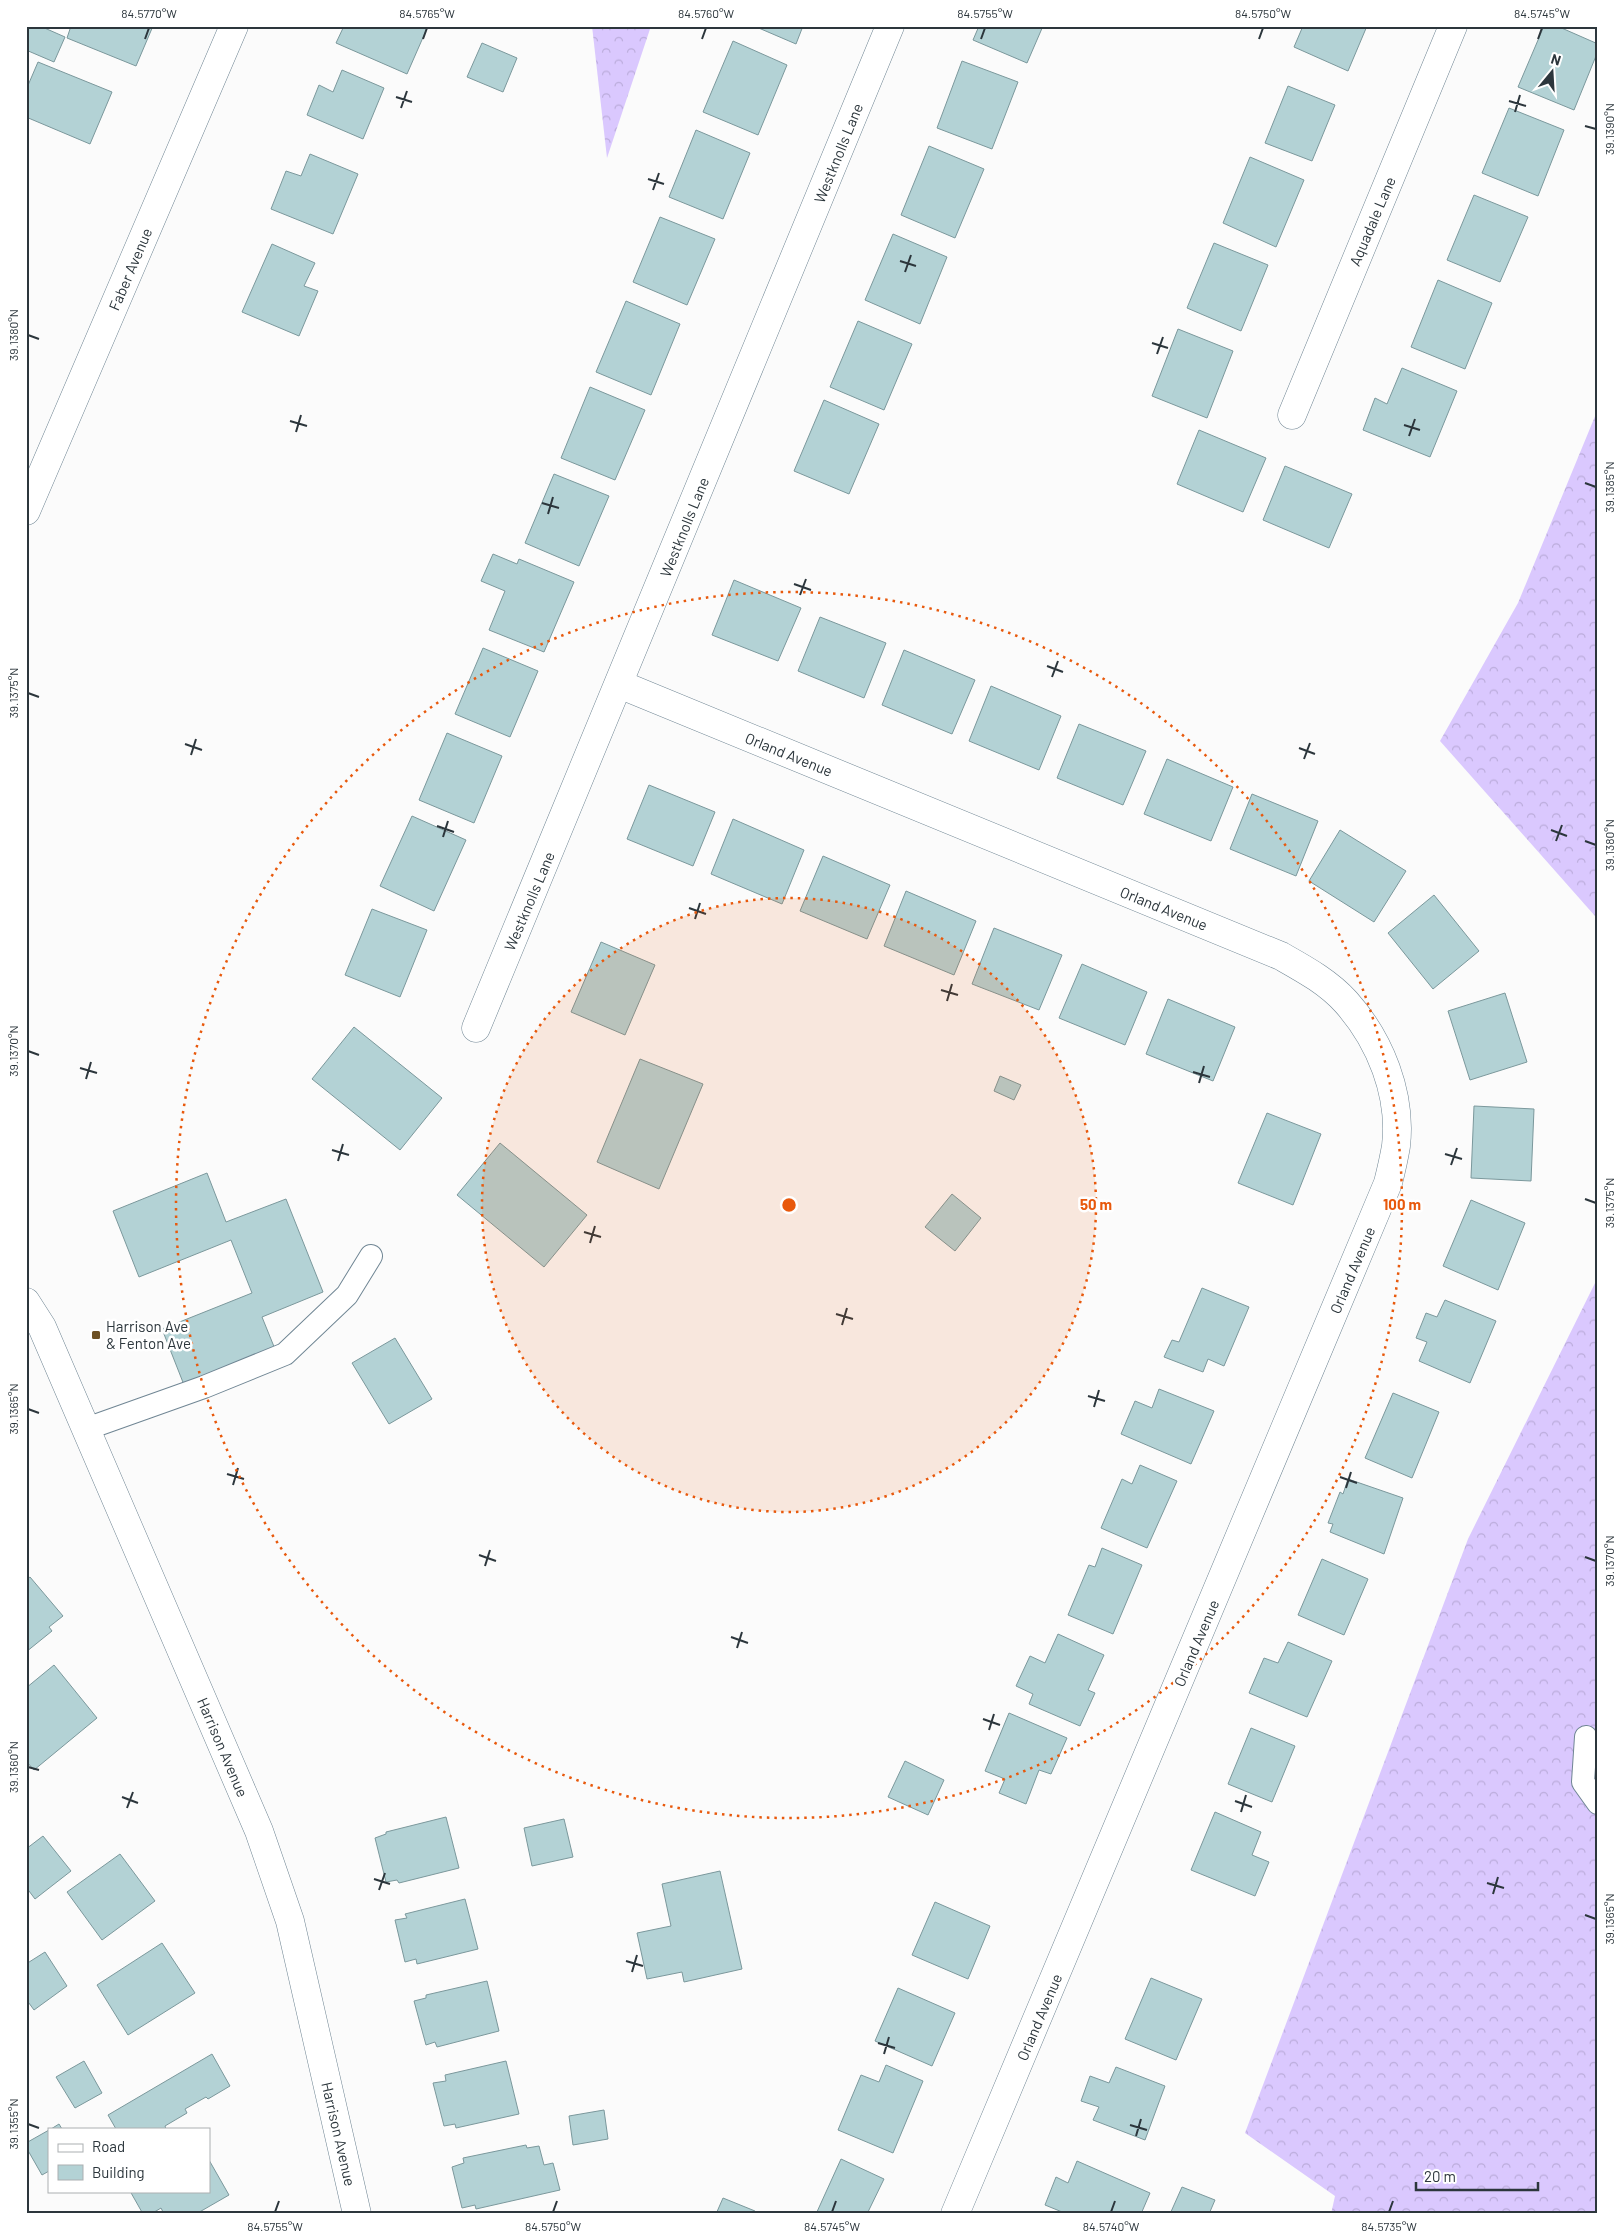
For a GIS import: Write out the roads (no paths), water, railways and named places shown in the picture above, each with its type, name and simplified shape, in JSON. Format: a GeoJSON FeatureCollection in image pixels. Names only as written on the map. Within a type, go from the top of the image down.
{"type":"FeatureCollection","features":[{"type":"Feature","properties":{"kind":"street","name":"Faber Avenue"},"geometry":{"type":"LineString","coordinates":[[26,511],[234,26]]}},
{"type":"Feature","properties":{"kind":"street","name":"Westknolls Lane"},"geometry":{"type":"LineString","coordinates":[[476,1028],[890,26]]}},
{"type":"Feature","properties":{"kind":"street","name":"Aquadale Lane"},"geometry":{"type":"LineString","coordinates":[[1292,415],[1453,26]]}},
{"type":"Feature","properties":{"kind":"street","name":"Orland Avenue"},"geometry":{"type":"LineString","coordinates":[[619,684],[1281,956],[1315,976],[1346,1001],[1369,1032],[1386,1067],[1395,1105],[1396,1145],[1388,1183],[955,2214]]}},
{"type":"Feature","properties":{"kind":"street","name":"Harrison Avenue"},"geometry":{"type":"LineString","coordinates":[[26,1302],[34,1332],[86,1429],[262,1840],[290,1921],[357,2214]]}},
{"type":"Feature","properties":{"kind":"lane"},"geometry":{"type":"LineString","coordinates":[[86,1429],[204,1388],[286,1354],[347,1295],[371,1256]]}},
{"type":"Feature","properties":{"kind":"lane"},"geometry":{"type":"LineString","coordinates":[[1586,1737],[1583,1782],[1598,1803]]}},
{"type":"Feature","properties":{"kind":"place","name":"Harrison Ave & Fenton Ave"},"geometry":{"type":"Point","coordinates":[96,1335]}}]}
